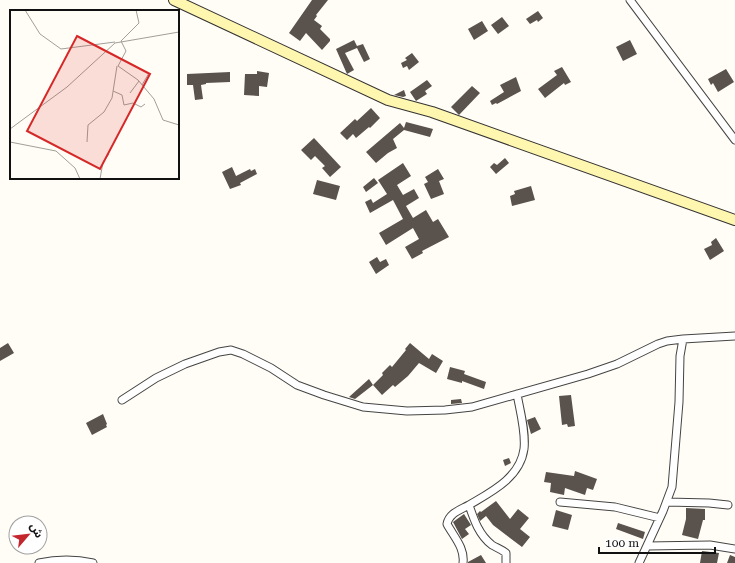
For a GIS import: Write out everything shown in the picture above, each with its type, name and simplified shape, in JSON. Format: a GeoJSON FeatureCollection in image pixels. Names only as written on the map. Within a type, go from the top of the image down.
{"type":"FeatureCollection","features":[{"type":"Feature","properties":{"kind":"street"},"geometry":{"type":"LineString","coordinates":[[174,0],[388,100],[432,112],[735,220]]}},
{"type":"Feature","properties":{"kind":"street"},"geometry":{"type":"LineString","coordinates":[[630,0],[735,140]]}},
{"type":"Feature","properties":{"kind":"street"},"geometry":{"type":"LineString","coordinates":[[122,400],[156,378],[185,364],[219,352],[231,350],[243,354],[271,368],[297,385],[363,407],[407,411],[445,410],[472,407],[588,374],[617,364],[667,341],[735,336]]}},
{"type":"Feature","properties":{"kind":"street"},"geometry":{"type":"LineString","coordinates":[[639,563],[667,502],[672,487],[675,458],[680,356],[683,339]]}},
{"type":"Feature","properties":{"kind":"street"},"geometry":{"type":"LineString","coordinates":[[463,563],[464,558],[461,547],[447,524],[448,519],[454,512],[495,490],[509,478],[520,460],[524,449],[523,429],[517,394]]}},
{"type":"Feature","properties":{"kind":"street"},"geometry":{"type":"LineString","coordinates":[[560,502],[615,507],[660,518]]}},
{"type":"Feature","properties":{"kind":"street"},"geometry":{"type":"LineString","coordinates":[[667,502],[728,505]]}},
{"type":"Feature","properties":{"kind":"street"},"geometry":{"type":"LineString","coordinates":[[469,505],[475,523],[482,533],[492,544],[501,548],[506,553],[506,563]]}},
{"type":"Feature","properties":{"kind":"street"},"geometry":{"type":"LineString","coordinates":[[647,546],[710,545],[735,549]]}},
{"type":"Feature","properties":{"kind":"street"},"geometry":{"type":"LineString","coordinates":[[39,563],[52,560],[84,561],[93,563]]}},
{"type":"Feature","properties":{"kind":"building"},"geometry":{"type":"Polygon","coordinates":[[[312,0],[328,0],[316,15],[317,16],[314,20],[322,26],[320,29],[330,39],[322,50],[306,33],[300,41],[289,33],[312,0]]]}},
{"type":"Feature","properties":{"kind":"building"},"geometry":{"type":"Polygon","coordinates":[[[538,11],[543,18],[538,22],[537,20],[530,24],[526,19],[538,11]]]}},
{"type":"Feature","properties":{"kind":"building"},"geometry":{"type":"Polygon","coordinates":[[[502,17],[509,26],[498,34],[491,25],[502,17]]]}},
{"type":"Feature","properties":{"kind":"building"},"geometry":{"type":"Polygon","coordinates":[[[482,21],[488,31],[474,40],[468,29],[482,21]]]}},
{"type":"Feature","properties":{"kind":"building"},"geometry":{"type":"Polygon","coordinates":[[[354,40],[357,46],[363,44],[370,59],[364,62],[357,48],[345,53],[354,70],[347,74],[336,49],[354,40]]]}},
{"type":"Feature","properties":{"kind":"building"},"geometry":{"type":"Polygon","coordinates":[[[630,40],[637,54],[623,61],[616,47],[630,40]]]}},
{"type":"Feature","properties":{"kind":"building"},"geometry":{"type":"Polygon","coordinates":[[[412,53],[419,62],[409,70],[407,66],[403,68],[401,63],[407,60],[405,58],[412,53]]]}},
{"type":"Feature","properties":{"kind":"building"},"geometry":{"type":"Polygon","coordinates":[[[562,67],[571,82],[565,85],[564,83],[545,98],[538,89],[557,75],[554,71],[562,67]]]}},
{"type":"Feature","properties":{"kind":"building"},"geometry":{"type":"Polygon","coordinates":[[[726,69],[734,82],[718,92],[713,83],[711,85],[708,79],[726,69]]]}},
{"type":"Feature","properties":{"kind":"building"},"geometry":{"type":"Polygon","coordinates":[[[257,71],[269,73],[267,87],[259,86],[259,96],[244,95],[245,74],[257,74],[257,71]]]}},
{"type":"Feature","properties":{"kind":"building"},"geometry":{"type":"Polygon","coordinates":[[[230,72],[230,82],[206,83],[201,85],[203,99],[195,100],[193,85],[187,85],[187,74],[230,72]]]}},
{"type":"Feature","properties":{"kind":"building"},"geometry":{"type":"Polygon","coordinates":[[[516,77],[521,91],[497,104],[492,105],[490,101],[504,92],[500,85],[516,77]]]}},
{"type":"Feature","properties":{"kind":"building"},"geometry":{"type":"Polygon","coordinates":[[[427,80],[432,86],[425,91],[427,94],[416,101],[410,92],[427,80]]]}},
{"type":"Feature","properties":{"kind":"building"},"geometry":{"type":"Polygon","coordinates":[[[472,86],[480,93],[459,115],[451,107],[472,86]]]}},
{"type":"Feature","properties":{"kind":"building"},"geometry":{"type":"Polygon","coordinates":[[[404,90],[406,96],[403,97],[394,95],[404,90]]]}},
{"type":"Feature","properties":{"kind":"building"},"geometry":{"type":"Polygon","coordinates":[[[371,108],[380,118],[370,128],[369,127],[356,138],[353,134],[347,140],[340,133],[355,119],[357,121],[371,108]]]}},
{"type":"Feature","properties":{"kind":"building"},"geometry":{"type":"Polygon","coordinates":[[[406,122],[433,129],[430,137],[404,130],[393,139],[397,148],[376,163],[366,152],[400,123],[404,128],[406,122]]]}},
{"type":"Feature","properties":{"kind":"building"},"geometry":{"type":"Polygon","coordinates":[[[314,138],[341,167],[330,177],[322,168],[325,166],[315,156],[311,160],[301,150],[314,138]]]}},
{"type":"Feature","properties":{"kind":"building"},"geometry":{"type":"Polygon","coordinates":[[[505,158],[509,163],[496,174],[490,167],[494,163],[497,165],[505,158]]]}},
{"type":"Feature","properties":{"kind":"building"},"geometry":{"type":"Polygon","coordinates":[[[403,163],[411,176],[397,185],[403,195],[414,189],[419,198],[406,206],[413,218],[426,210],[433,222],[438,219],[449,237],[422,251],[423,253],[412,259],[405,247],[419,239],[413,228],[386,245],[379,233],[403,219],[393,200],[370,213],[365,202],[371,199],[373,203],[387,194],[378,180],[403,163]]]}},
{"type":"Feature","properties":{"kind":"building"},"geometry":{"type":"Polygon","coordinates":[[[232,167],[236,176],[250,169],[251,171],[255,169],[257,174],[240,183],[241,185],[230,189],[222,172],[232,167]]]}},
{"type":"Feature","properties":{"kind":"building"},"geometry":{"type":"Polygon","coordinates":[[[438,169],[444,179],[439,181],[444,194],[431,199],[424,184],[428,182],[425,177],[438,169]]]}},
{"type":"Feature","properties":{"kind":"building"},"geometry":{"type":"Polygon","coordinates":[[[374,178],[378,183],[366,192],[363,187],[374,178]]]}},
{"type":"Feature","properties":{"kind":"building"},"geometry":{"type":"Polygon","coordinates":[[[317,180],[340,186],[336,200],[313,194],[317,180]]]}},
{"type":"Feature","properties":{"kind":"building"},"geometry":{"type":"Polygon","coordinates":[[[531,186],[535,200],[512,206],[510,196],[515,194],[514,191],[531,186]]]}},
{"type":"Feature","properties":{"kind":"building"},"geometry":{"type":"Polygon","coordinates":[[[716,238],[724,251],[710,260],[704,249],[712,245],[711,242],[716,238]]]}},
{"type":"Feature","properties":{"kind":"building"},"geometry":{"type":"Polygon","coordinates":[[[377,257],[380,262],[386,259],[389,265],[376,274],[369,262],[377,257]]]}},
{"type":"Feature","properties":{"kind":"building"},"geometry":{"type":"Polygon","coordinates":[[[8,343],[14,353],[0,361],[0,348],[8,343]]]}},
{"type":"Feature","properties":{"kind":"building"},"geometry":{"type":"Polygon","coordinates":[[[410,343],[429,359],[432,354],[443,361],[436,373],[419,363],[408,376],[395,387],[393,385],[382,395],[373,385],[390,365],[392,367],[410,343]]]}},
{"type":"Feature","properties":{"kind":"building"},"geometry":{"type":"Polygon","coordinates":[[[450,367],[465,371],[464,374],[486,382],[484,389],[462,381],[462,383],[447,379],[450,367]]]}},
{"type":"Feature","properties":{"kind":"building"},"geometry":{"type":"Polygon","coordinates":[[[369,379],[373,385],[355,399],[349,397],[369,379]]]}},
{"type":"Feature","properties":{"kind":"building"},"geometry":{"type":"Polygon","coordinates":[[[571,395],[575,426],[568,427],[567,424],[562,425],[559,396],[571,395]]]}},
{"type":"Feature","properties":{"kind":"building"},"geometry":{"type":"Polygon","coordinates":[[[461,399],[462,403],[451,404],[451,400],[461,399]]]}},
{"type":"Feature","properties":{"kind":"building"},"geometry":{"type":"Polygon","coordinates":[[[103,414],[107,427],[92,435],[86,423],[103,414]]]}},
{"type":"Feature","properties":{"kind":"building"},"geometry":{"type":"Polygon","coordinates":[[[535,417],[541,429],[531,434],[527,420],[535,417]]]}},
{"type":"Feature","properties":{"kind":"building"},"geometry":{"type":"Polygon","coordinates":[[[509,458],[511,463],[505,466],[503,460],[509,458]]]}},
{"type":"Feature","properties":{"kind":"building"},"geometry":{"type":"Polygon","coordinates":[[[575,471],[597,479],[593,490],[587,488],[585,495],[565,488],[564,495],[550,492],[551,483],[544,482],[546,472],[574,476],[575,471]]]}},
{"type":"Feature","properties":{"kind":"building"},"geometry":{"type":"Polygon","coordinates":[[[496,501],[510,519],[518,509],[529,518],[520,529],[530,537],[522,547],[493,525],[486,516],[480,521],[477,514],[496,501]]]}},
{"type":"Feature","properties":{"kind":"building"},"geometry":{"type":"Polygon","coordinates":[[[686,508],[705,509],[705,520],[703,520],[698,539],[682,535],[686,519],[686,508]]]}},
{"type":"Feature","properties":{"kind":"building"},"geometry":{"type":"Polygon","coordinates":[[[556,510],[572,515],[568,530],[552,526],[556,510]]]}},
{"type":"Feature","properties":{"kind":"building"},"geometry":{"type":"Polygon","coordinates":[[[464,514],[471,525],[465,529],[469,534],[462,539],[453,522],[464,514]]]}},
{"type":"Feature","properties":{"kind":"building"},"geometry":{"type":"Polygon","coordinates":[[[618,523],[645,532],[643,539],[616,529],[618,523]]]}},
{"type":"Feature","properties":{"kind":"building"},"geometry":{"type":"Polygon","coordinates":[[[702,551],[719,553],[717,563],[700,563],[702,551]]]}},
{"type":"Feature","properties":{"kind":"building"},"geometry":{"type":"Polygon","coordinates":[[[481,555],[486,563],[468,563],[468,562],[481,555]]]}},
{"type":"Feature","properties":{"kind":"building"},"geometry":{"type":"Polygon","coordinates":[[[730,555],[735,557],[735,563],[727,563],[730,555]]]}}]}
